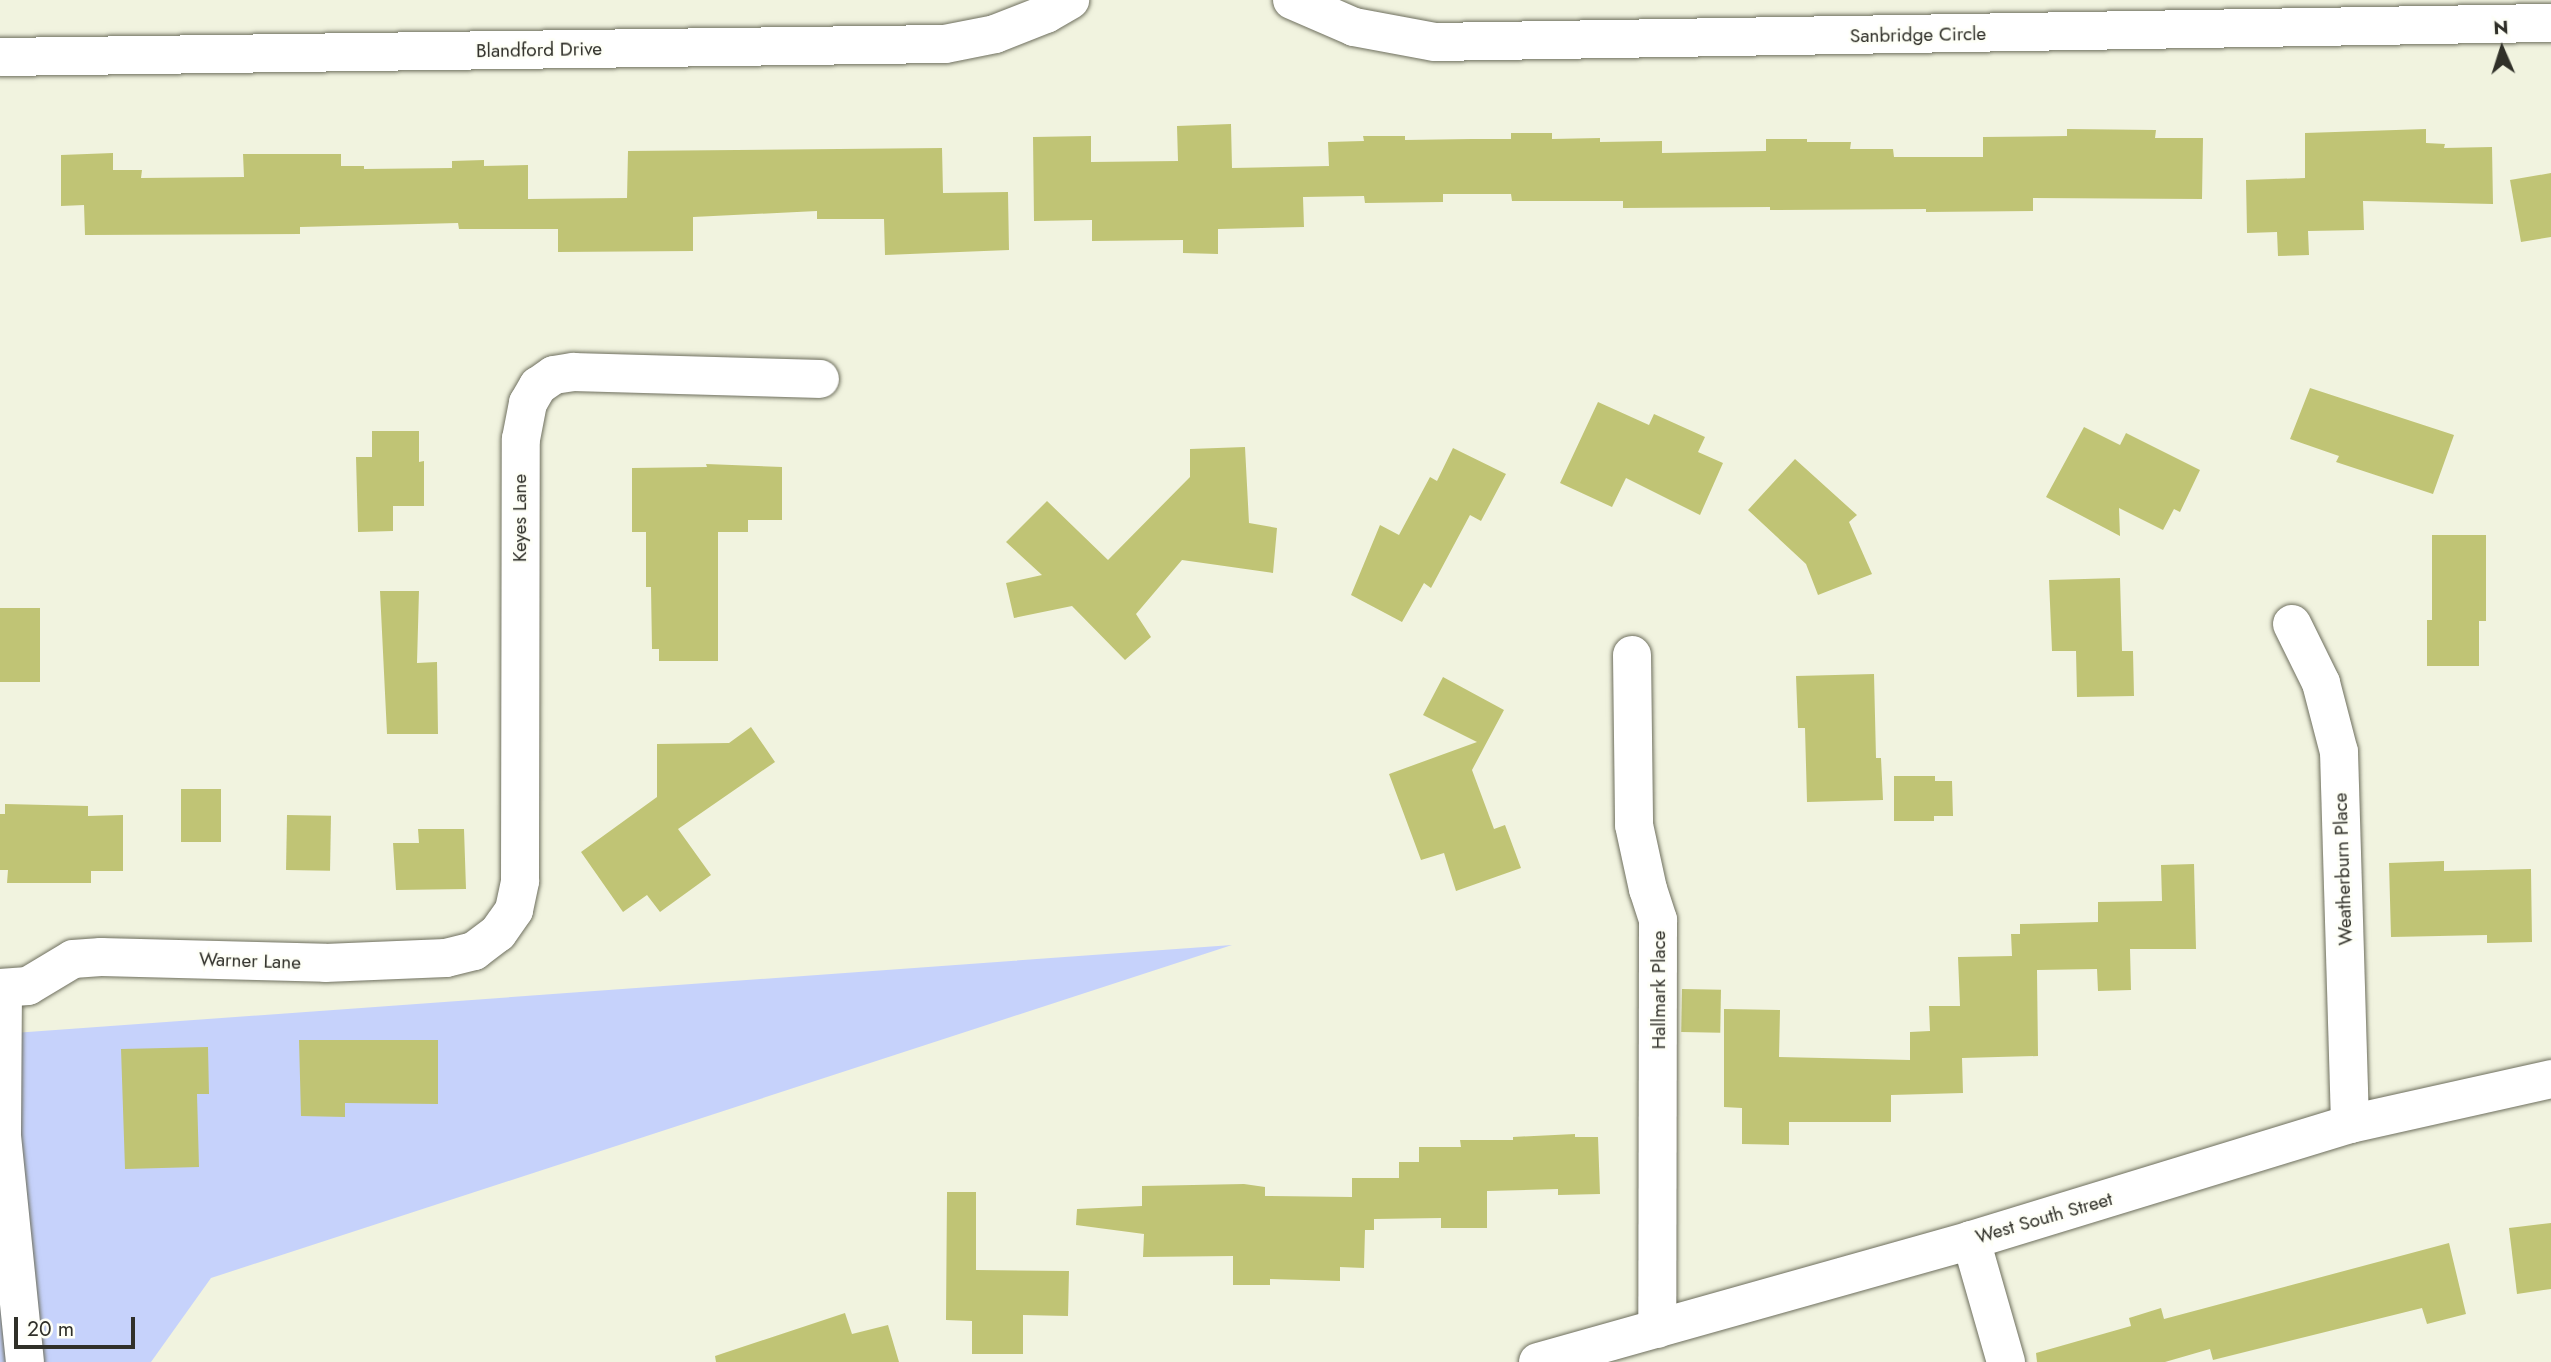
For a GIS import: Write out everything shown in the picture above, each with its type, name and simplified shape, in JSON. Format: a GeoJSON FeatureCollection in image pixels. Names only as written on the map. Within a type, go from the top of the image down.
{"type":"FeatureCollection","features":[{"type":"Feature","properties":{"kind":"street","name":"Blandford Drive"},"geometry":{"type":"LineString","coordinates":[[0,57],[945,44],[995,34],[1046,14],[1070,0]]}},
{"type":"Feature","properties":{"kind":"street","name":"Sanbridge Circle"},"geometry":{"type":"LineString","coordinates":[[1292,0],[1354,27],[1435,43],[2551,23]]}},
{"type":"Feature","properties":{"kind":"street","name":"Keyes Lane"},"geometry":{"type":"LineString","coordinates":[[498,933],[514,910],[520,881],[521,439],[528,403],[538,386],[554,375],[574,372],[820,379]]}},
{"type":"Feature","properties":{"kind":"street","name":"Weatherburn Place"},"geometry":{"type":"LineString","coordinates":[[2292,624],[2321,683],[2339,752],[2350,1124]]}},
{"type":"Feature","properties":{"kind":"street","name":"Hallmark Place"},"geometry":{"type":"LineString","coordinates":[[1632,655],[1634,825],[1647,889],[1658,920],[1657,1329]]}},
{"type":"Feature","properties":{"kind":"street","name":"Warner Lane"},"geometry":{"type":"LineString","coordinates":[[2,988],[28,986],[73,959],[101,957],[325,963],[446,958],[474,951],[498,933]]}},
{"type":"Feature","properties":{"kind":"street"},"geometry":{"type":"LineString","coordinates":[[2,988],[2,1136],[25,1362]]}},
{"type":"Feature","properties":{"kind":"street","name":"West South Street"},"geometry":{"type":"LineString","coordinates":[[1538,1362],[1971,1240],[2350,1124],[2551,1079]]}},
{"type":"Feature","properties":{"kind":"street"},"geometry":{"type":"LineString","coordinates":[[1971,1240],[2006,1362]]}},
{"type":"Feature","properties":{"kind":"shaded area"},"geometry":{"type":"Polygon","coordinates":[[[1232,945],[211,1278],[151,1362],[0,1362],[0,1034],[1232,945]]]}},
{"type":"Feature","properties":{"kind":"building"},"geometry":{"type":"Polygon","coordinates":[[[1231,124],[1232,168],[1329,166],[1328,142],[1364,141],[1363,136],[1405,136],[1405,140],[1511,139],[1511,133],[1552,133],[1552,139],[1600,138],[1600,142],[1662,141],[1662,153],[1766,151],[1766,139],[1807,139],[1807,142],[1851,142],[1850,149],[1893,149],[1894,157],[1983,157],[1983,137],[2067,136],[2067,129],[2156,130],[2155,138],[2203,138],[2202,199],[2033,198],[2033,211],[1926,212],[1926,209],[1623,208],[1623,201],[1512,201],[1511,194],[1443,194],[1443,202],[1365,203],[1364,196],[1303,197],[1304,227],[1218,229],[1218,254],[1183,253],[1183,240],[1092,241],[1092,220],[1034,221],[1033,137],[1091,136],[1091,162],[1178,161],[1177,126],[1231,124]]]}},
{"type":"Feature","properties":{"kind":"building"},"geometry":{"type":"Polygon","coordinates":[[[2426,129],[2426,143],[2445,144],[2444,148],[2492,147],[2493,204],[2363,201],[2364,230],[2308,231],[2309,255],[2278,256],[2277,232],[2247,233],[2246,180],[2305,178],[2305,133],[2426,129]]]}},
{"type":"Feature","properties":{"kind":"building"},"geometry":{"type":"Polygon","coordinates":[[[942,148],[943,193],[1008,192],[1009,250],[885,255],[884,219],[817,219],[817,211],[693,217],[693,251],[558,252],[558,229],[459,229],[458,223],[300,227],[300,234],[85,235],[84,205],[61,206],[61,155],[113,153],[113,170],[142,170],[141,178],[244,177],[243,154],[341,154],[341,166],[364,166],[364,169],[452,168],[452,161],[484,160],[484,166],[528,165],[528,199],[627,198],[628,151],[942,148]]]}},
{"type":"Feature","properties":{"kind":"building"},"geometry":{"type":"Polygon","coordinates":[[[2551,173],[2551,237],[2521,242],[2510,180],[2551,173]]]}},
{"type":"Feature","properties":{"kind":"building"},"geometry":{"type":"Polygon","coordinates":[[[2310,388],[2454,435],[2433,494],[2336,462],[2339,456],[2290,439],[2310,388]]]}},
{"type":"Feature","properties":{"kind":"building"},"geometry":{"type":"Polygon","coordinates":[[[1598,402],[1649,425],[1654,414],[1705,437],[1698,452],[1723,463],[1700,515],[1626,478],[1612,507],[1560,483],[1598,402]]]}},
{"type":"Feature","properties":{"kind":"building"},"geometry":{"type":"Polygon","coordinates":[[[2084,427],[2120,445],[2126,433],[2200,470],[2180,512],[2174,509],[2163,530],[2119,508],[2120,536],[2046,497],[2084,427]]]}},
{"type":"Feature","properties":{"kind":"building"},"geometry":{"type":"Polygon","coordinates":[[[372,431],[419,431],[419,462],[424,461],[424,506],[393,506],[393,531],[358,532],[356,457],[372,457],[372,431]]]}},
{"type":"Feature","properties":{"kind":"building"},"geometry":{"type":"Polygon","coordinates":[[[1245,447],[1249,523],[1277,528],[1273,573],[1182,560],[1136,614],[1151,637],[1125,660],[1072,606],[1014,618],[1006,583],[1042,575],[1006,542],[1047,501],[1108,560],[1190,477],[1190,449],[1245,447]]]}},
{"type":"Feature","properties":{"kind":"building"},"geometry":{"type":"Polygon","coordinates":[[[1453,448],[1506,474],[1481,521],[1470,515],[1431,588],[1424,583],[1402,622],[1351,595],[1380,525],[1399,535],[1430,477],[1437,481],[1453,448]]]}},
{"type":"Feature","properties":{"kind":"building"},"geometry":{"type":"Polygon","coordinates":[[[1795,459],[1857,515],[1849,522],[1872,574],[1818,595],[1806,564],[1748,510],[1795,459]]]}},
{"type":"Feature","properties":{"kind":"building"},"geometry":{"type":"Polygon","coordinates":[[[706,464],[782,467],[782,520],[748,520],[748,532],[718,532],[718,661],[659,661],[659,649],[652,649],[651,587],[646,587],[646,532],[632,532],[632,468],[707,467],[706,464]]]}},
{"type":"Feature","properties":{"kind":"building"},"geometry":{"type":"Polygon","coordinates":[[[2432,535],[2486,535],[2486,621],[2479,621],[2479,666],[2427,666],[2427,620],[2432,620],[2432,535]]]}},
{"type":"Feature","properties":{"kind":"building"},"geometry":{"type":"Polygon","coordinates":[[[2120,578],[2122,651],[2133,651],[2134,696],[2077,697],[2076,651],[2052,651],[2049,580],[2120,578]]]}},
{"type":"Feature","properties":{"kind":"building"},"geometry":{"type":"Polygon","coordinates":[[[380,591],[419,591],[417,663],[437,662],[438,734],[387,734],[380,591]]]}},
{"type":"Feature","properties":{"kind":"building"},"geometry":{"type":"Polygon","coordinates":[[[0,608],[40,608],[40,682],[0,682],[0,608]]]}},
{"type":"Feature","properties":{"kind":"building"},"geometry":{"type":"Polygon","coordinates":[[[1874,674],[1876,758],[1881,758],[1883,800],[1807,802],[1805,728],[1798,728],[1796,676],[1874,674]]]}},
{"type":"Feature","properties":{"kind":"building"},"geometry":{"type":"Polygon","coordinates":[[[1443,677],[1504,710],[1472,770],[1494,829],[1505,825],[1521,868],[1456,891],[1444,853],[1421,860],[1389,774],[1477,742],[1423,715],[1443,677]]]}},
{"type":"Feature","properties":{"kind":"building"},"geometry":{"type":"Polygon","coordinates":[[[751,727],[775,762],[678,829],[711,875],[660,912],[647,895],[623,912],[581,852],[657,797],[657,744],[729,743],[751,727]]]}},
{"type":"Feature","properties":{"kind":"building"},"geometry":{"type":"Polygon","coordinates":[[[1894,776],[1935,776],[1935,781],[1952,781],[1953,816],[1934,816],[1934,821],[1894,821],[1894,776]]]}},
{"type":"Feature","properties":{"kind":"building"},"geometry":{"type":"Polygon","coordinates":[[[181,789],[221,789],[221,842],[181,842],[181,789]]]}},
{"type":"Feature","properties":{"kind":"building"},"geometry":{"type":"Polygon","coordinates":[[[5,804],[88,806],[88,816],[123,815],[123,871],[91,871],[91,883],[7,883],[8,870],[0,870],[0,814],[5,814],[5,804]]]}},
{"type":"Feature","properties":{"kind":"building"},"geometry":{"type":"Polygon","coordinates":[[[287,815],[331,816],[330,871],[286,870],[287,815]]]}},
{"type":"Feature","properties":{"kind":"building"},"geometry":{"type":"Polygon","coordinates":[[[418,829],[464,829],[466,889],[396,890],[393,843],[419,843],[418,829]]]}},
{"type":"Feature","properties":{"kind":"building"},"geometry":{"type":"Polygon","coordinates":[[[2444,861],[2444,871],[2531,869],[2532,942],[2487,943],[2487,935],[2391,937],[2389,863],[2444,861]]]}},
{"type":"Feature","properties":{"kind":"building"},"geometry":{"type":"Polygon","coordinates":[[[2194,864],[2196,949],[2130,949],[2131,990],[2098,991],[2097,969],[2037,970],[2038,1056],[1962,1058],[1963,1093],[1891,1095],[1891,1122],[1789,1122],[1789,1145],[1742,1144],[1742,1108],[1724,1107],[1724,1009],[1780,1010],[1779,1057],[1910,1060],[1910,1032],[1930,1031],[1929,1006],[1960,1006],[1958,957],[2012,956],[2011,934],[2020,934],[2020,924],[2098,922],[2098,902],[2162,901],[2161,865],[2194,864]]]}},
{"type":"Feature","properties":{"kind":"building"},"geometry":{"type":"Polygon","coordinates":[[[1682,989],[1721,990],[1720,1033],[1681,1032],[1682,989]]]}},
{"type":"Feature","properties":{"kind":"building"},"geometry":{"type":"Polygon","coordinates":[[[299,1040],[438,1040],[438,1104],[345,1103],[345,1117],[301,1116],[299,1040]]]}},
{"type":"Feature","properties":{"kind":"building"},"geometry":{"type":"Polygon","coordinates":[[[208,1047],[209,1094],[197,1094],[199,1167],[125,1169],[121,1049],[208,1047]]]}},
{"type":"Feature","properties":{"kind":"building"},"geometry":{"type":"Polygon","coordinates":[[[1575,1134],[1575,1137],[1598,1137],[1600,1194],[1558,1195],[1558,1189],[1487,1191],[1487,1228],[1441,1228],[1441,1218],[1374,1219],[1374,1230],[1365,1230],[1364,1268],[1340,1267],[1340,1281],[1270,1279],[1270,1285],[1233,1285],[1233,1256],[1143,1257],[1144,1234],[1076,1225],[1077,1209],[1142,1206],[1142,1186],[1244,1184],[1265,1187],[1265,1196],[1352,1197],[1352,1178],[1399,1178],[1399,1162],[1419,1162],[1419,1147],[1461,1147],[1460,1140],[1513,1140],[1513,1137],[1575,1134]]]}},
{"type":"Feature","properties":{"kind":"building"},"geometry":{"type":"Polygon","coordinates":[[[947,1192],[976,1192],[976,1270],[1069,1271],[1068,1316],[1023,1315],[1023,1354],[972,1354],[972,1321],[946,1320],[947,1192]]]}},
{"type":"Feature","properties":{"kind":"building"},"geometry":{"type":"Polygon","coordinates":[[[2551,1223],[2551,1289],[2517,1294],[2509,1228],[2551,1223]]]}},
{"type":"Feature","properties":{"kind":"building"},"geometry":{"type":"Polygon","coordinates":[[[2449,1243],[2466,1314],[2427,1324],[2422,1308],[2213,1360],[2210,1349],[2165,1362],[2037,1362],[2036,1353],[2131,1326],[2129,1318],[2161,1308],[2164,1319],[2449,1243]]]}},
{"type":"Feature","properties":{"kind":"building"},"geometry":{"type":"Polygon","coordinates":[[[845,1313],[852,1334],[888,1325],[899,1362],[716,1362],[715,1356],[845,1313]]]}}]}
